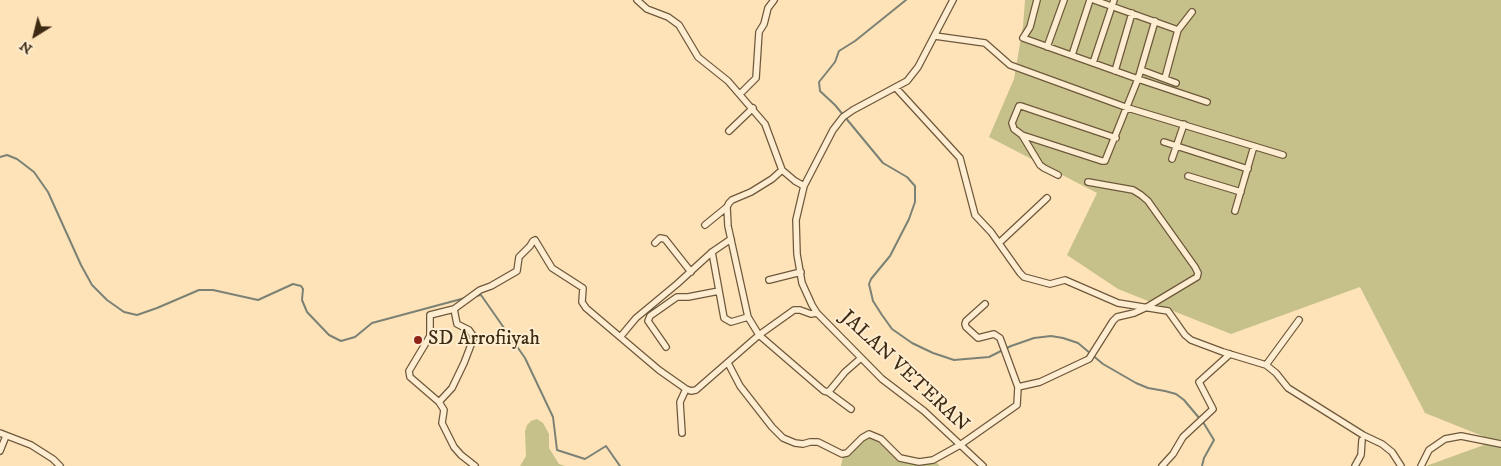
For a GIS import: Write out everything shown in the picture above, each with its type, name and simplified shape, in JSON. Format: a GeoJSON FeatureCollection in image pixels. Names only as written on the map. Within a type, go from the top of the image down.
{"type":"FeatureCollection","features":[{"type":"Feature","properties":{"kind":"street"},"geometry":{"type":"LineString","coordinates":[[638,0],[647,9],[668,17],[679,25],[698,57],[728,81],[765,124],[770,133],[782,170],[790,178],[804,186]]}},
{"type":"Feature","properties":{"kind":"street"},"geometry":{"type":"LineString","coordinates":[[740,94],[756,78],[759,32],[764,24],[768,8],[774,0]]}},
{"type":"Feature","properties":{"kind":"street","name":"JALAN VETERAN"},"geometry":{"type":"LineString","coordinates":[[953,0],[935,36],[907,81],[853,110],[843,117],[833,130],[804,186],[796,220],[798,254],[806,295],[817,313],[882,379],[924,411],[983,466]]}},
{"type":"Feature","properties":{"kind":"street"},"geometry":{"type":"LineString","coordinates":[[1037,0],[1030,27],[1023,38],[1207,102]]}},
{"type":"Feature","properties":{"kind":"street"},"geometry":{"type":"LineString","coordinates":[[1047,46],[1064,0]]}},
{"type":"Feature","properties":{"kind":"street"},"geometry":{"type":"LineString","coordinates":[[1072,56],[1090,0]]}},
{"type":"Feature","properties":{"kind":"street"},"geometry":{"type":"LineString","coordinates":[[1094,0],[1113,3],[1132,13],[1178,30]]}},
{"type":"Feature","properties":{"kind":"street"},"geometry":{"type":"LineString","coordinates":[[1093,63],[1113,3]]}},
{"type":"Feature","properties":{"kind":"street"},"geometry":{"type":"LineString","coordinates":[[1165,78],[1178,30],[1192,12]]}},
{"type":"Feature","properties":{"kind":"street"},"geometry":{"type":"LineString","coordinates":[[1114,71],[1132,13]]}},
{"type":"Feature","properties":{"kind":"street"},"geometry":{"type":"LineString","coordinates":[[1116,138],[1021,106],[1017,108],[1012,123],[1014,129],[1022,135],[1102,161],[1107,158],[1116,138],[1128,108],[1155,21]]}},
{"type":"Feature","properties":{"kind":"street"},"geometry":{"type":"LineString","coordinates":[[935,36],[985,44],[1007,64],[1128,108],[1283,155]]}},
{"type":"Feature","properties":{"kind":"street"},"geometry":{"type":"LineString","coordinates":[[1141,70],[1176,82]]}},
{"type":"Feature","properties":{"kind":"street"},"geometry":{"type":"LineString","coordinates":[[896,88],[960,158],[975,215],[1024,276],[1050,284],[1065,280],[1118,303],[1168,311],[1185,335],[1191,340],[1266,365],[1288,388],[1363,435],[1382,444],[1392,452],[1401,466]]}},
{"type":"Feature","properties":{"kind":"street"},"geometry":{"type":"LineString","coordinates":[[729,131],[753,108]]}},
{"type":"Feature","properties":{"kind":"street"},"geometry":{"type":"LineString","coordinates":[[1172,159],[1184,124]]}},
{"type":"Feature","properties":{"kind":"street"},"geometry":{"type":"LineString","coordinates":[[1022,135],[1040,165],[1058,175]]}},
{"type":"Feature","properties":{"kind":"street"},"geometry":{"type":"LineString","coordinates":[[1164,142],[1248,169]]}},
{"type":"Feature","properties":{"kind":"street"},"geometry":{"type":"LineString","coordinates":[[1235,211],[1254,146]]}},
{"type":"Feature","properties":{"kind":"street"},"geometry":{"type":"LineString","coordinates":[[705,226],[727,207],[732,200],[772,180],[782,170]]}},
{"type":"Feature","properties":{"kind":"street"},"geometry":{"type":"LineString","coordinates":[[1188,176],[1241,192]]}},
{"type":"Feature","properties":{"kind":"street"},"geometry":{"type":"LineString","coordinates":[[1018,386],[1040,382],[1086,362],[1092,356],[1117,317],[1148,307],[1197,277],[1198,273],[1195,267],[1148,200],[1133,190],[1088,182]]}},
{"type":"Feature","properties":{"kind":"street"},"geometry":{"type":"LineString","coordinates":[[999,243],[1047,198]]}},
{"type":"Feature","properties":{"kind":"street"},"geometry":{"type":"LineString","coordinates":[[727,207],[728,226],[748,317],[760,335],[819,389],[828,392],[851,409]]}},
{"type":"Feature","properties":{"kind":"street"},"geometry":{"type":"LineString","coordinates":[[655,243],[660,238],[665,239],[691,272]]}},
{"type":"Feature","properties":{"kind":"street"},"geometry":{"type":"LineString","coordinates":[[620,336],[636,318],[712,252],[731,239]]}},
{"type":"Feature","properties":{"kind":"street"},"geometry":{"type":"LineString","coordinates":[[475,466],[461,456],[454,447],[442,423],[444,410],[440,402],[409,374],[430,336],[430,315],[454,310],[480,290],[518,271],[519,257],[533,241],[536,240],[552,268],[582,288],[583,304],[660,370],[691,391],[696,390],[760,335],[794,310],[812,314],[817,313]]}},
{"type":"Feature","properties":{"kind":"street"},"geometry":{"type":"LineString","coordinates":[[712,252],[723,315],[726,320],[731,322],[748,317]]}},
{"type":"Feature","properties":{"kind":"street"},"geometry":{"type":"LineString","coordinates":[[769,280],[801,272]]}},
{"type":"Feature","properties":{"kind":"street"},"geometry":{"type":"LineString","coordinates":[[666,347],[648,321],[650,316],[678,297],[719,291]]}},
{"type":"Feature","properties":{"kind":"street"},"geometry":{"type":"LineString","coordinates":[[728,363],[740,386],[783,438],[802,444],[818,442],[842,454],[847,453],[862,438],[869,434],[881,439],[900,458],[919,462],[933,460],[960,445],[1017,405],[1018,386],[1000,338],[994,334],[978,338],[965,324],[985,304]]}},
{"type":"Feature","properties":{"kind":"street"},"geometry":{"type":"LineString","coordinates":[[440,402],[452,388],[474,336],[468,329],[457,324],[454,310]]}},
{"type":"Feature","properties":{"kind":"street"},"geometry":{"type":"LineString","coordinates":[[1266,365],[1299,320]]}},
{"type":"Feature","properties":{"kind":"street"},"geometry":{"type":"LineString","coordinates":[[1162,466],[1173,454],[1183,437],[1213,409],[1199,382],[1230,354]]}},
{"type":"Feature","properties":{"kind":"street"},"geometry":{"type":"LineString","coordinates":[[828,392],[850,367],[861,358]]}},
{"type":"Feature","properties":{"kind":"street"},"geometry":{"type":"LineString","coordinates":[[682,433],[680,402],[686,389]]}},
{"type":"Feature","properties":{"kind":"street"},"geometry":{"type":"LineString","coordinates":[[0,433],[31,445],[54,459],[60,466]]}},
{"type":"Feature","properties":{"kind":"street"},"geometry":{"type":"LineString","coordinates":[[0,452],[6,436]]}},
{"type":"Feature","properties":{"kind":"street"},"geometry":{"type":"LineString","coordinates":[[1421,466],[1430,450],[1445,439],[1461,436],[1501,444]]}},
{"type":"Feature","properties":{"kind":"street"},"geometry":{"type":"LineString","coordinates":[[1355,466],[1361,455],[1362,440]]}},
{"type":"Feature","properties":{"kind":"shaded area"},"geometry":{"type":"Polygon","coordinates":[[[1025,0],[1501,0],[1501,466],[1426,466],[1495,441],[1425,413],[1360,287],[1231,334],[1118,289],[1067,255],[1097,193],[989,137],[1014,79],[1023,26],[1025,0]]]}},
{"type":"Feature","properties":{"kind":"shaded area"},"geometry":{"type":"Polygon","coordinates":[[[537,419],[543,423],[549,434],[549,448],[559,464],[565,466],[520,466],[526,456],[525,431],[527,425],[537,419]]]}},
{"type":"Feature","properties":{"kind":"shaded area"},"geometry":{"type":"Polygon","coordinates":[[[875,436],[899,459],[932,462],[940,466],[841,466],[843,456],[862,437],[875,436]]]}},
{"type":"Feature","properties":{"kind":"waterway"},"geometry":{"type":"LineString","coordinates":[[906,0],[855,41],[839,51],[835,62],[819,82],[820,91],[835,105],[883,163],[907,177],[915,186],[915,202],[909,219],[890,256],[869,284],[873,301],[882,315],[892,329],[912,343],[954,360],[989,357],[1011,346],[1034,338],[1051,336],[1063,338],[1078,343],[1103,364],[1136,383],[1148,388],[1176,394],[1184,400],[1200,419]]}},
{"type":"Feature","properties":{"kind":"waterway"},"geometry":{"type":"LineString","coordinates":[[0,157],[7,155],[17,159],[34,172],[48,192],[92,285],[107,300],[124,312],[137,315],[199,290],[213,290],[258,300],[293,284],[301,286],[303,289],[302,300],[307,312],[329,335],[341,341],[355,337],[372,323],[465,298]]}},
{"type":"Feature","properties":{"kind":"waterway"},"geometry":{"type":"LineString","coordinates":[[475,296],[481,295],[525,358],[553,417],[557,450],[585,459],[606,446],[620,466]]}},
{"type":"Feature","properties":{"kind":"waterway"},"geometry":{"type":"LineString","coordinates":[[1202,466],[1204,458],[1214,440],[1203,422]]}},
{"type":"Feature","properties":{"kind":"place","name":"SD Arrofiiyah"},"geometry":{"type":"Point","coordinates":[418,340]}}]}
